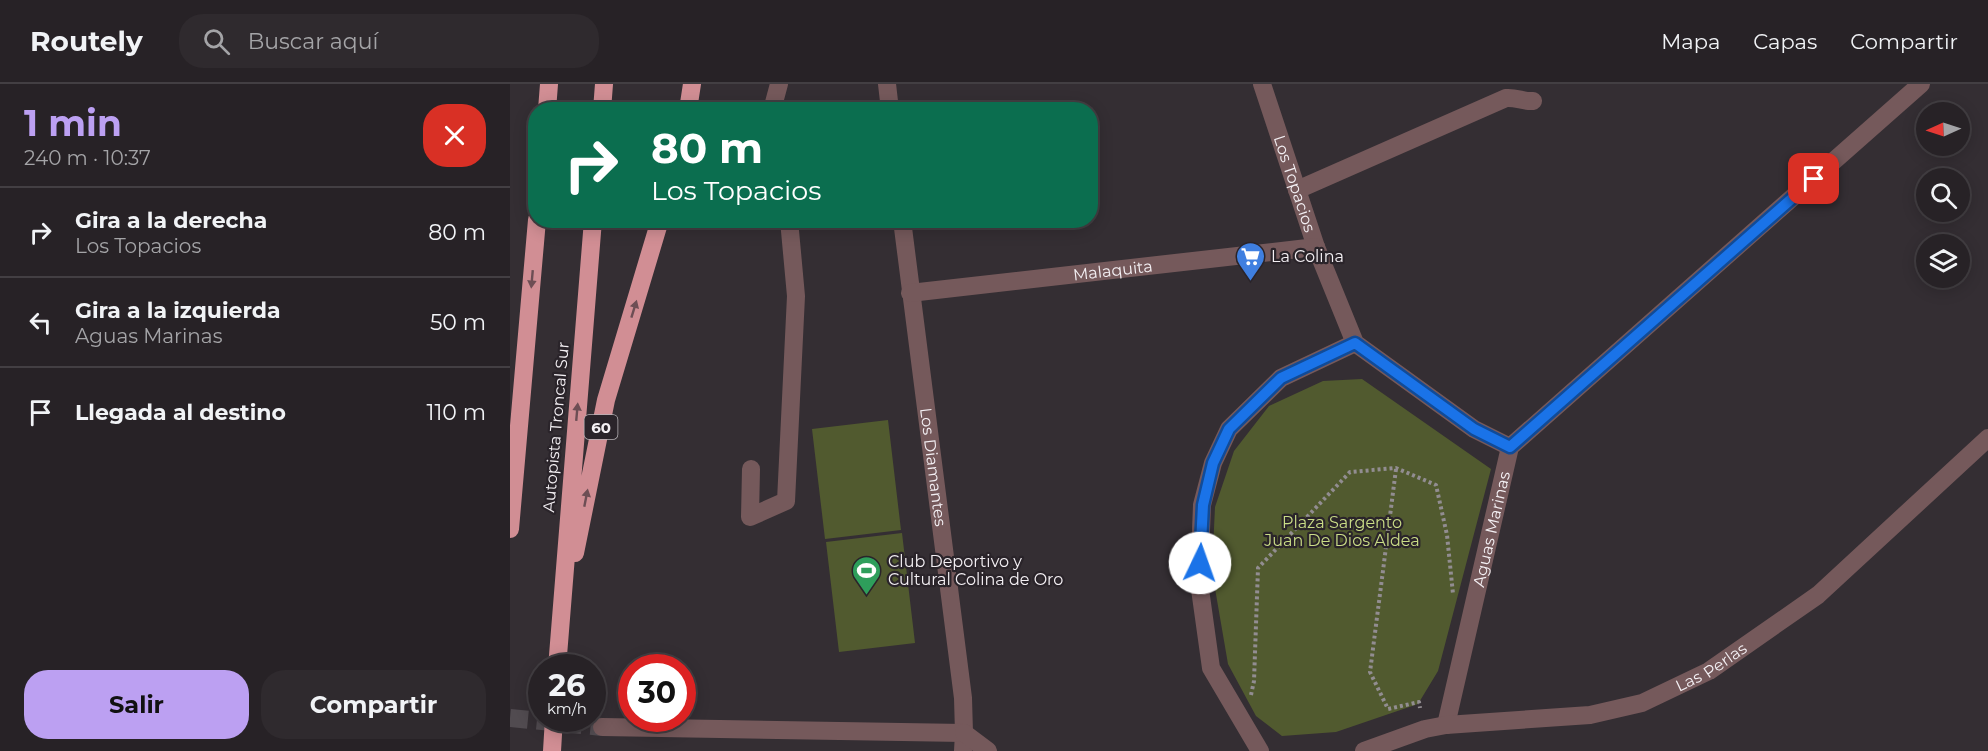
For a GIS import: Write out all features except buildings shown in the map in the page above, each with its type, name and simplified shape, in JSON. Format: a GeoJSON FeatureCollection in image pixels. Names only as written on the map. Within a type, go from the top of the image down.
{"type":"FeatureCollection","features":[{"type":"Feature","properties":{"kind":"highway"},"geometry":{"type":"LineString","coordinates":[[548,102],[549,84]]}},
{"type":"Feature","properties":{"kind":"highway"},"geometry":{"type":"LineString","coordinates":[[603,102],[604,84]]}},
{"type":"Feature","properties":{"kind":"highway"},"geometry":{"type":"LineString","coordinates":[[689,102],[692,84]]}},
{"type":"Feature","properties":{"kind":"highway"},"geometry":{"type":"LineString","coordinates":[[510,529],[536,228]]}},
{"type":"Feature","properties":{"kind":"highway","name":"Autopista Troncal Sur"},"geometry":{"type":"LineString","coordinates":[[557,654],[592,228]]}},
{"type":"Feature","properties":{"kind":"highway","name":"Autopista Troncal Sur"},"geometry":{"type":"LineString","coordinates":[[558,637],[606,400],[658,228]]}},
{"type":"Feature","properties":{"kind":"highway"},"geometry":{"type":"LineString","coordinates":[[552,751],[553,732]]}},
{"type":"Feature","properties":{"kind":"street"},"geometry":{"type":"LineString","coordinates":[[774,102],[780,84]]}},
{"type":"Feature","properties":{"kind":"street"},"geometry":{"type":"LineString","coordinates":[[887,84],[889,102]]}},
{"type":"Feature","properties":{"kind":"street","name":"Los Topacios"},"geometry":{"type":"LineString","coordinates":[[1262,84],[1316,247],[1355,343]]}},
{"type":"Feature","properties":{"kind":"street"},"geometry":{"type":"LineString","coordinates":[[1260,751],[1211,668],[1199,582],[1203,505],[1213,463],[1229,429],[1281,378],[1355,343],[1474,429],[1510,447],[1921,84]]}},
{"type":"Feature","properties":{"kind":"street"},"geometry":{"type":"LineString","coordinates":[[1297,190],[1506,98],[1533,101]]}},
{"type":"Feature","properties":{"kind":"street"},"geometry":{"type":"LineString","coordinates":[[751,470],[750,517],[786,501],[796,296],[790,228]]}},
{"type":"Feature","properties":{"kind":"street","name":"Los Diamantes"},"geometry":{"type":"LineString","coordinates":[[903,228],[963,698],[964,742]]}},
{"type":"Feature","properties":{"kind":"street","name":"Malaquita"},"geometry":{"type":"LineString","coordinates":[[910,293],[1316,247]]}},
{"type":"Feature","properties":{"kind":"street","name":"Las Perlas"},"geometry":{"type":"LineString","coordinates":[[1364,751],[1425,729],[1446,725],[1590,715],[1642,703],[1709,671],[1818,595],[1988,438]]}},
{"type":"Feature","properties":{"kind":"street","name":"Aguas Marinas"},"geometry":{"type":"LineString","coordinates":[[1446,725],[1510,447]]}},
{"type":"Feature","properties":{"kind":"street"},"geometry":{"type":"LineString","coordinates":[[606,727],[964,742],[988,751]]}},
{"type":"Feature","properties":{"kind":"path"},"geometry":{"type":"LineString","coordinates":[[1245,728],[1254,681],[1258,568],[1350,472],[1396,468],[1436,485],[1447,535],[1453,602]]}},
{"type":"Feature","properties":{"kind":"path"},"geometry":{"type":"LineString","coordinates":[[1396,468],[1370,672],[1388,710],[1419,702],[1425,729]]}},
{"type":"Feature","properties":{"kind":"green space","name":"Plaza Sargento Juan De Dios Aldea"},"geometry":{"type":"Polygon","coordinates":[[[1362,379],[1491,469],[1438,671],[1418,704],[1336,732],[1282,736],[1256,716],[1228,664],[1212,571],[1215,507],[1234,451],[1269,406],[1323,381],[1362,379]]]}},
{"type":"Feature","properties":{"kind":"green space"},"geometry":{"type":"Polygon","coordinates":[[[888,420],[901,530],[825,539],[812,429],[888,420]]]}},
{"type":"Feature","properties":{"kind":"green space"},"geometry":{"type":"Polygon","coordinates":[[[902,533],[915,643],[839,652],[826,542],[902,533]]]}},
{"type":"Feature","properties":{"kind":"tunnel"},"geometry":{"type":"LineString","coordinates":[[510,718],[528,720]]}},
{"type":"Feature","properties":{"kind":"place","name":"La Colina"},"geometry":{"type":"Point","coordinates":[1250,282]}},
{"type":"Feature","properties":{"kind":"place","name":"Club Deportivo y Cultural Colina de Oro"},"geometry":{"type":"Point","coordinates":[867,596]}},
{"type":"Feature","properties":{"kind":"route"},"geometry":{"type":"LineString","coordinates":[[1200,563],[1203,505],[1213,463],[1229,429],[1281,378],[1355,343],[1474,429],[1510,447],[1814,179]]}}]}
